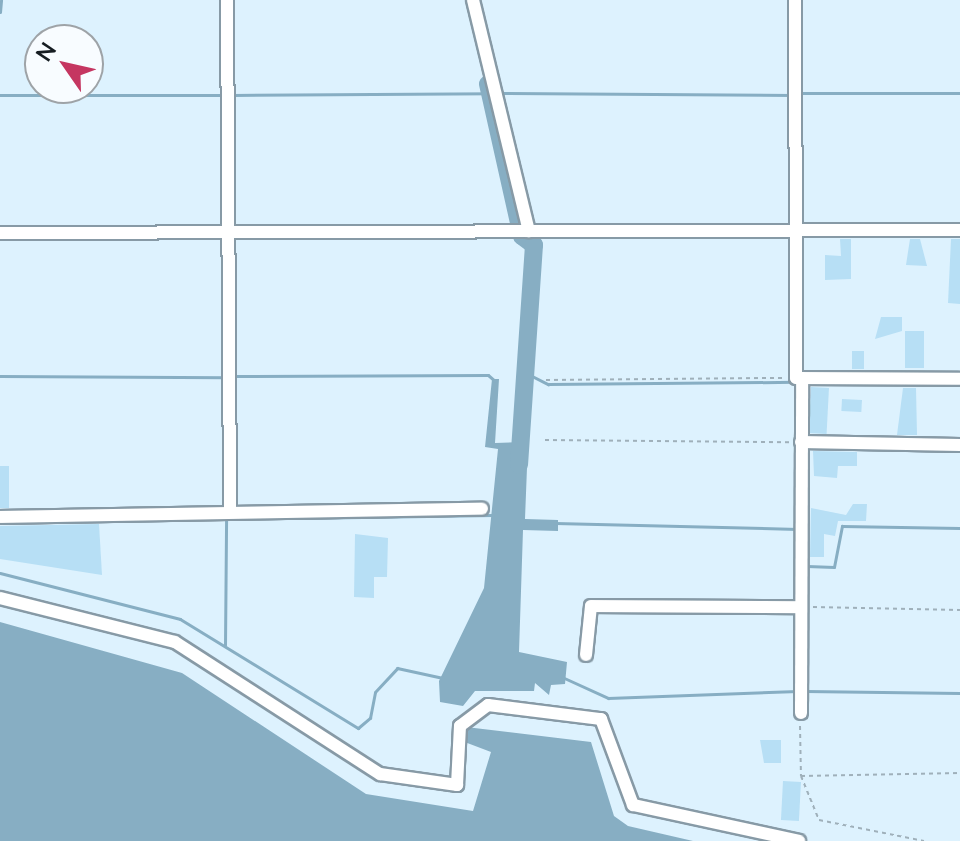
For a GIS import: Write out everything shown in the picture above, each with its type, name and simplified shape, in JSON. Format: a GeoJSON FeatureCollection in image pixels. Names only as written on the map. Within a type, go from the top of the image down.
{"type":"FeatureCollection","features":[{"type":"Feature","properties":{"kind":"street"},"geometry":{"type":"LineString","coordinates":[[227,0],[230,512]]}},
{"type":"Feature","properties":{"kind":"street"},"geometry":{"type":"LineString","coordinates":[[473,0],[524,231]]}},
{"type":"Feature","properties":{"kind":"street"},"geometry":{"type":"LineString","coordinates":[[795,0],[794,231],[801,442],[801,713]]}},
{"type":"Feature","properties":{"kind":"street"},"geometry":{"type":"LineString","coordinates":[[0,233],[960,230]]}},
{"type":"Feature","properties":{"kind":"street"},"geometry":{"type":"LineString","coordinates":[[800,380],[960,379]]}},
{"type":"Feature","properties":{"kind":"street"},"geometry":{"type":"LineString","coordinates":[[801,442],[960,445]]}},
{"type":"Feature","properties":{"kind":"street"},"geometry":{"type":"LineString","coordinates":[[0,517],[482,509]]}},
{"type":"Feature","properties":{"kind":"street"},"geometry":{"type":"LineString","coordinates":[[0,598],[175,642],[380,774],[457,785],[460,726],[488,705],[601,719],[633,805],[799,841]]}},
{"type":"Feature","properties":{"kind":"street"},"geometry":{"type":"LineString","coordinates":[[586,655],[591,606],[801,607]]}},
{"type":"Feature","properties":{"kind":"path"},"geometry":{"type":"LineString","coordinates":[[546,380],[800,380]]}},
{"type":"Feature","properties":{"kind":"path"},"geometry":{"type":"LineString","coordinates":[[545,440],[801,442]]}},
{"type":"Feature","properties":{"kind":"path"},"geometry":{"type":"LineString","coordinates":[[801,607],[960,610]]}},
{"type":"Feature","properties":{"kind":"path"},"geometry":{"type":"LineString","coordinates":[[801,713],[801,776],[819,820],[924,841]]}},
{"type":"Feature","properties":{"kind":"path"},"geometry":{"type":"LineString","coordinates":[[801,776],[960,773]]}},
{"type":"Feature","properties":{"kind":"water"},"geometry":{"type":"Polygon","coordinates":[[[492,379],[499,379],[495,443],[528,442],[525,519],[558,520],[558,531],[523,530],[519,652],[567,662],[565,684],[551,685],[549,695],[535,683],[534,691],[475,691],[463,706],[440,702],[439,681],[484,588],[498,449],[485,447],[492,379]]]}},
{"type":"Feature","properties":{"kind":"water"},"geometry":{"type":"Polygon","coordinates":[[[0,622],[182,673],[366,794],[473,811],[491,752],[462,741],[466,727],[591,742],[614,816],[628,826],[693,841],[0,841],[0,622]]]}},
{"type":"Feature","properties":{"kind":"building"},"geometry":{"type":"Polygon","coordinates":[[[840,239],[851,239],[851,279],[825,280],[825,255],[841,256],[840,239]]]}},
{"type":"Feature","properties":{"kind":"building"},"geometry":{"type":"Polygon","coordinates":[[[910,239],[920,239],[927,266],[906,265],[910,239]]]}},
{"type":"Feature","properties":{"kind":"building"},"geometry":{"type":"Polygon","coordinates":[[[951,239],[960,239],[960,304],[948,303],[951,239]]]}},
{"type":"Feature","properties":{"kind":"building"},"geometry":{"type":"Polygon","coordinates":[[[881,317],[902,317],[902,331],[875,339],[881,317]]]}},
{"type":"Feature","properties":{"kind":"building"},"geometry":{"type":"Polygon","coordinates":[[[905,331],[924,331],[924,368],[905,368],[905,331]]]}},
{"type":"Feature","properties":{"kind":"building"},"geometry":{"type":"Polygon","coordinates":[[[852,351],[864,351],[864,369],[852,369],[852,351]]]}},
{"type":"Feature","properties":{"kind":"building"},"geometry":{"type":"Polygon","coordinates":[[[811,387],[829,388],[827,434],[809,433],[811,387]]]}},
{"type":"Feature","properties":{"kind":"building"},"geometry":{"type":"Polygon","coordinates":[[[903,388],[916,388],[917,435],[897,435],[903,388]]]}},
{"type":"Feature","properties":{"kind":"building"},"geometry":{"type":"Polygon","coordinates":[[[842,399],[862,400],[861,412],[841,411],[842,399]]]}},
{"type":"Feature","properties":{"kind":"building"},"geometry":{"type":"Polygon","coordinates":[[[813,451],[857,452],[857,466],[838,466],[837,478],[814,476],[813,451]]]}},
{"type":"Feature","properties":{"kind":"building"},"geometry":{"type":"Polygon","coordinates":[[[0,466],[9,466],[9,508],[0,508],[0,466]]]}},
{"type":"Feature","properties":{"kind":"building"},"geometry":{"type":"Polygon","coordinates":[[[853,504],[867,504],[866,521],[838,521],[835,536],[824,534],[824,557],[810,557],[811,508],[846,515],[853,504]]]}},
{"type":"Feature","properties":{"kind":"building"},"geometry":{"type":"Polygon","coordinates":[[[99,524],[102,575],[0,559],[0,526],[99,524]]]}},
{"type":"Feature","properties":{"kind":"building"},"geometry":{"type":"Polygon","coordinates":[[[355,534],[388,538],[387,577],[374,577],[374,598],[354,597],[355,534]]]}},
{"type":"Feature","properties":{"kind":"building"},"geometry":{"type":"Polygon","coordinates":[[[760,740],[781,740],[781,763],[764,763],[760,740]]]}},
{"type":"Feature","properties":{"kind":"building"},"geometry":{"type":"Polygon","coordinates":[[[783,781],[801,782],[799,821],[781,820],[783,781]]]}},
{"type":"Feature","properties":{"kind":"waterway"},"geometry":{"type":"LineString","coordinates":[[0,12],[1,0]]}},
{"type":"Feature","properties":{"kind":"waterway"},"geometry":{"type":"LineString","coordinates":[[488,84],[522,236],[534,245],[519,464]]}},
{"type":"Feature","properties":{"kind":"waterway"},"geometry":{"type":"LineString","coordinates":[[233,95],[493,93]]}},
{"type":"Feature","properties":{"kind":"waterway"},"geometry":{"type":"LineString","coordinates":[[501,93],[792,95]]}},
{"type":"Feature","properties":{"kind":"waterway"},"geometry":{"type":"LineString","coordinates":[[799,93],[960,93]]}},
{"type":"Feature","properties":{"kind":"waterway"},"geometry":{"type":"LineString","coordinates":[[0,95],[224,95]]}},
{"type":"Feature","properties":{"kind":"waterway"},"geometry":{"type":"LineString","coordinates":[[526,373],[548,384],[795,382]]}},
{"type":"Feature","properties":{"kind":"waterway"},"geometry":{"type":"LineString","coordinates":[[232,376],[488,375],[495,381]]}},
{"type":"Feature","properties":{"kind":"waterway"},"geometry":{"type":"LineString","coordinates":[[0,376],[224,377]]}},
{"type":"Feature","properties":{"kind":"waterway"},"geometry":{"type":"LineString","coordinates":[[297,518],[493,515]]}},
{"type":"Feature","properties":{"kind":"waterway"},"geometry":{"type":"LineString","coordinates":[[225,645],[226,518]]}},
{"type":"Feature","properties":{"kind":"waterway"},"geometry":{"type":"LineString","coordinates":[[555,523],[798,529]]}},
{"type":"Feature","properties":{"kind":"waterway"},"geometry":{"type":"LineString","coordinates":[[807,566],[834,567],[842,526],[960,528]]}},
{"type":"Feature","properties":{"kind":"waterway"},"geometry":{"type":"LineString","coordinates":[[0,573],[180,619],[358,728],[370,718],[375,692],[397,668],[443,678]]}},
{"type":"Feature","properties":{"kind":"waterway"},"geometry":{"type":"LineString","coordinates":[[562,677],[608,698],[798,691]]}},
{"type":"Feature","properties":{"kind":"waterway"},"geometry":{"type":"LineString","coordinates":[[805,691],[960,693]]}}]}
